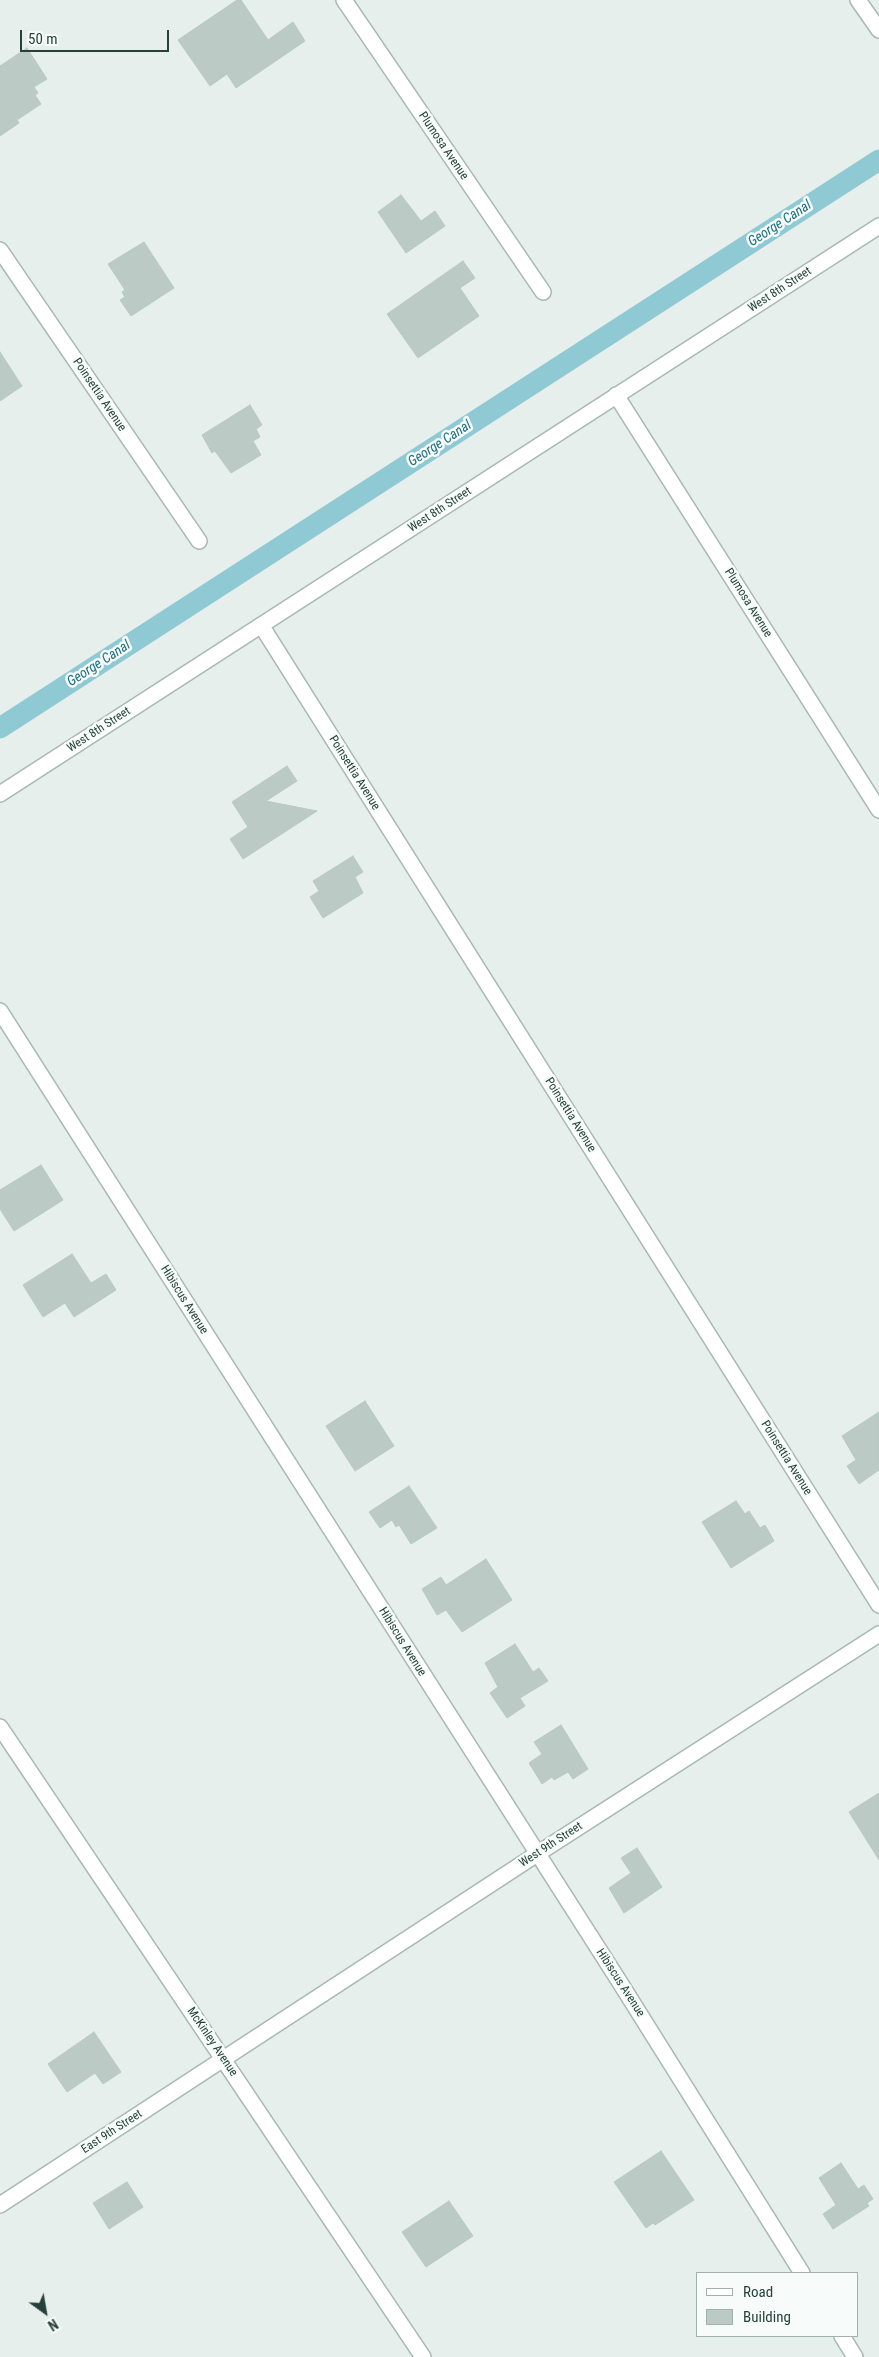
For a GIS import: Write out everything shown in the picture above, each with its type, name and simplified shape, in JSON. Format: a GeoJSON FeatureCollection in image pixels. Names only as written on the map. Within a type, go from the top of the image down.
{"type":"FeatureCollection","features":[{"type":"Feature","properties":{"kind":"street","name":"Plumosa Avenue"},"geometry":{"type":"LineString","coordinates":[[344,0],[543,292]]}},
{"type":"Feature","properties":{"kind":"street"},"geometry":{"type":"LineString","coordinates":[[858,0],[879,30]]}},
{"type":"Feature","properties":{"kind":"street","name":"West 8th Street"},"geometry":{"type":"LineString","coordinates":[[0,794],[879,226]]}},
{"type":"Feature","properties":{"kind":"street","name":"Poinsettia Avenue"},"geometry":{"type":"LineString","coordinates":[[0,250],[199,541]]}},
{"type":"Feature","properties":{"kind":"street","name":"Plumosa Avenue"},"geometry":{"type":"LineString","coordinates":[[616,395],[879,810]]}},
{"type":"Feature","properties":{"kind":"street","name":"Poinsettia Avenue"},"geometry":{"type":"LineString","coordinates":[[261,625],[879,1605]]}},
{"type":"Feature","properties":{"kind":"street","name":"Hibiscus Avenue"},"geometry":{"type":"LineString","coordinates":[[0,1011],[801,2272]]}},
{"type":"Feature","properties":{"kind":"street","name":"West 9th Street"},"geometry":{"type":"LineString","coordinates":[[223,2058],[879,1634]]}},
{"type":"Feature","properties":{"kind":"street","name":"McKinley Avenue"},"geometry":{"type":"LineString","coordinates":[[0,1727],[423,2357]]}},
{"type":"Feature","properties":{"kind":"street","name":"East 9th Street"},"geometry":{"type":"LineString","coordinates":[[0,2205],[223,2058]]}},
{"type":"Feature","properties":{"kind":"street"},"geometry":{"type":"LineString","coordinates":[[843,2337],[855,2357]]}},
{"type":"Feature","properties":{"kind":"building"},"geometry":{"type":"Polygon","coordinates":[[[237,0],[241,0],[268,40],[293,22],[305,41],[236,88],[227,74],[210,86],[178,40],[237,0]]]}},
{"type":"Feature","properties":{"kind":"building"},"geometry":{"type":"Polygon","coordinates":[[[27,48],[47,79],[34,87],[38,93],[35,95],[41,104],[17,120],[19,123],[0,136],[0,66],[27,48]]]}},
{"type":"Feature","properties":{"kind":"building"},"geometry":{"type":"Polygon","coordinates":[[[401,195],[421,221],[435,211],[445,226],[406,253],[378,212],[401,195]]]}},
{"type":"Feature","properties":{"kind":"building"},"geometry":{"type":"Polygon","coordinates":[[[144,242],[174,288],[131,316],[120,300],[125,297],[122,292],[125,290],[108,264],[144,242]]]}},
{"type":"Feature","properties":{"kind":"building"},"geometry":{"type":"Polygon","coordinates":[[[463,261],[475,278],[460,288],[479,316],[418,358],[387,314],[463,261]]]}},
{"type":"Feature","properties":{"kind":"building"},"geometry":{"type":"Polygon","coordinates":[[[0,352],[22,386],[0,401],[0,352]]]}},
{"type":"Feature","properties":{"kind":"building"},"geometry":{"type":"Polygon","coordinates":[[[250,405],[262,425],[256,429],[260,437],[253,441],[261,455],[231,473],[215,451],[212,453],[202,435],[250,405]]]}},
{"type":"Feature","properties":{"kind":"building"},"geometry":{"type":"Polygon","coordinates":[[[287,766],[297,781],[266,801],[317,811],[243,859],[230,839],[248,827],[232,802],[287,766]]]}},
{"type":"Feature","properties":{"kind":"building"},"geometry":{"type":"Polygon","coordinates":[[[353,856],[363,872],[355,877],[363,893],[323,918],[310,897],[319,891],[313,881],[353,856]]]}},
{"type":"Feature","properties":{"kind":"building"},"geometry":{"type":"Polygon","coordinates":[[[41,1165],[63,1200],[14,1231],[0,1209],[0,1190],[41,1165]]]}},
{"type":"Feature","properties":{"kind":"building"},"geometry":{"type":"Polygon","coordinates":[[[72,1254],[91,1283],[106,1274],[116,1290],[74,1317],[65,1303],[43,1317],[23,1285],[72,1254]]]}},
{"type":"Feature","properties":{"kind":"building"},"geometry":{"type":"Polygon","coordinates":[[[365,1401],[394,1446],[355,1471],[326,1426],[365,1401]]]}},
{"type":"Feature","properties":{"kind":"building"},"geometry":{"type":"Polygon","coordinates":[[[879,1412],[879,1470],[859,1484],[847,1466],[856,1460],[842,1436],[879,1412]]]}},
{"type":"Feature","properties":{"kind":"building"},"geometry":{"type":"Polygon","coordinates":[[[409,1486],[437,1528],[411,1544],[399,1525],[396,1527],[392,1520],[380,1528],[369,1512],[409,1486]]]}},
{"type":"Feature","properties":{"kind":"building"},"geometry":{"type":"Polygon","coordinates":[[[736,1501],[745,1514],[749,1511],[760,1528],[765,1525],[774,1541],[731,1568],[702,1522],[736,1501]]]}},
{"type":"Feature","properties":{"kind":"building"},"geometry":{"type":"Polygon","coordinates":[[[486,1559],[512,1600],[462,1632],[446,1610],[437,1615],[422,1589],[441,1577],[446,1585],[486,1559]]]}},
{"type":"Feature","properties":{"kind":"building"},"geometry":{"type":"Polygon","coordinates":[[[515,1644],[533,1672],[539,1668],[548,1681],[520,1698],[525,1706],[507,1718],[490,1693],[498,1687],[485,1663],[515,1644]]]}},
{"type":"Feature","properties":{"kind":"building"},"geometry":{"type":"Polygon","coordinates":[[[561,1725],[588,1769],[573,1779],[568,1772],[554,1780],[552,1777],[542,1784],[529,1763],[542,1754],[534,1742],[561,1725]]]}},
{"type":"Feature","properties":{"kind":"building"},"geometry":{"type":"Polygon","coordinates":[[[879,1793],[879,1860],[849,1812],[879,1793]]]}},
{"type":"Feature","properties":{"kind":"building"},"geometry":{"type":"Polygon","coordinates":[[[637,1848],[662,1887],[624,1913],[609,1888],[631,1873],[621,1858],[637,1848]]]}},
{"type":"Feature","properties":{"kind":"building"},"geometry":{"type":"Polygon","coordinates":[[[94,2032],[121,2072],[103,2084],[95,2073],[67,2092],[48,2064],[94,2032]]]}},
{"type":"Feature","properties":{"kind":"building"},"geometry":{"type":"Polygon","coordinates":[[[661,2151],[694,2200],[655,2225],[653,2223],[646,2228],[614,2182],[661,2151]]]}},
{"type":"Feature","properties":{"kind":"building"},"geometry":{"type":"Polygon","coordinates":[[[841,2163],[858,2189],[864,2185],[873,2199],[867,2203],[869,2206],[833,2229],[823,2214],[836,2205],[819,2178],[841,2163]]]}},
{"type":"Feature","properties":{"kind":"building"},"geometry":{"type":"Polygon","coordinates":[[[127,2182],[143,2207],[109,2229],[93,2203],[127,2182]]]}},
{"type":"Feature","properties":{"kind":"building"},"geometry":{"type":"Polygon","coordinates":[[[449,2201],[473,2236],[426,2267],[402,2232],[449,2201]]]}},
{"type":"Feature","properties":{"kind":"waterway","name":"George Canal"},"geometry":{"type":"LineString","coordinates":[[0,728],[879,160]]}}]}
